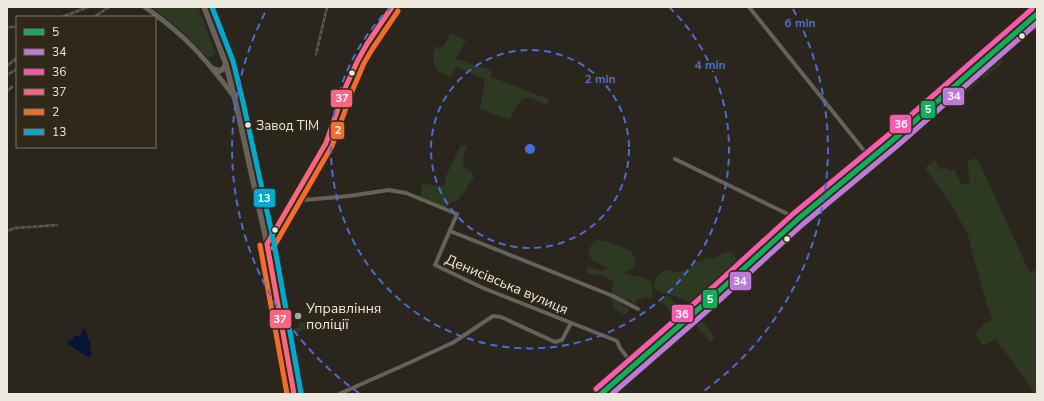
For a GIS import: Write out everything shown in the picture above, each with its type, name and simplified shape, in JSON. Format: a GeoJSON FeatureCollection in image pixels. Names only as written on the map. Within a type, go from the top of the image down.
{"type":"FeatureCollection","features":[{"type":"Feature","properties":{"kind":"highway"},"geometry":{"type":"LineString","coordinates":[[601,394],[718,292],[869,156],[1037,14]]}},
{"type":"Feature","properties":{"kind":"main road"},"geometry":{"type":"LineString","coordinates":[[204,7],[226,64],[234,96],[267,244],[294,394]]}},
{"type":"Feature","properties":{"kind":"main road"},"geometry":{"type":"LineString","coordinates":[[267,244],[326,143],[347,83],[360,55],[392,7]]}},
{"type":"Feature","properties":{"kind":"main road"},"geometry":{"type":"LineString","coordinates":[[213,69],[220,71],[226,64]]}},
{"type":"Feature","properties":{"kind":"street"},"geometry":{"type":"LineString","coordinates":[[145,7],[178,32],[213,69],[234,96]]}},
{"type":"Feature","properties":{"kind":"street"},"geometry":{"type":"LineString","coordinates":[[749,7],[869,156]]}},
{"type":"Feature","properties":{"kind":"street"},"geometry":{"type":"LineString","coordinates":[[675,159],[798,220]]}},
{"type":"Feature","properties":{"kind":"street","name":"Денисівська вулиця"},"geometry":{"type":"LineString","coordinates":[[293,201],[350,196],[389,190],[406,193],[457,214],[435,265],[483,288],[617,341],[620,348],[634,366]]}},
{"type":"Feature","properties":{"kind":"street"},"geometry":{"type":"LineString","coordinates":[[450,231],[613,296],[638,309]]}},
{"type":"Feature","properties":{"kind":"street"},"geometry":{"type":"LineString","coordinates":[[339,394],[456,341],[493,316],[501,317],[555,342],[562,340],[571,323]]}},
{"type":"Feature","properties":{"kind":"green space"},"geometry":{"type":"Polygon","coordinates":[[[198,7],[216,54],[208,58],[183,32],[153,8],[198,7]]]}},
{"type":"Feature","properties":{"kind":"green space"},"geometry":{"type":"Polygon","coordinates":[[[451,33],[466,40],[456,59],[491,70],[491,77],[548,99],[548,102],[544,104],[532,98],[524,98],[518,104],[510,120],[480,109],[485,79],[456,67],[451,78],[437,70],[434,64],[434,50],[436,47],[443,47],[451,33]]]}},
{"type":"Feature","properties":{"kind":"green space"},"geometry":{"type":"Polygon","coordinates":[[[992,60],[1004,61],[984,79],[978,73],[992,60]]]}},
{"type":"Feature","properties":{"kind":"green space"},"geometry":{"type":"Polygon","coordinates":[[[978,79],[979,81],[969,91],[959,89],[971,80],[978,79]]]}},
{"type":"Feature","properties":{"kind":"green space"},"geometry":{"type":"Polygon","coordinates":[[[461,145],[467,147],[463,159],[463,165],[474,177],[460,198],[457,201],[451,202],[445,209],[417,198],[421,194],[423,184],[441,186],[445,184],[446,176],[461,145]]]}},
{"type":"Feature","properties":{"kind":"green space"},"geometry":{"type":"Polygon","coordinates":[[[977,158],[1030,273],[1037,268],[1037,394],[1033,394],[1034,392],[996,339],[983,346],[975,334],[983,325],[992,319],[968,235],[952,206],[925,168],[935,160],[941,170],[946,167],[950,171],[954,169],[962,185],[970,182],[967,161],[977,158]]]}},
{"type":"Feature","properties":{"kind":"green space"},"geometry":{"type":"Polygon","coordinates":[[[597,240],[616,245],[632,253],[636,260],[634,266],[629,271],[622,273],[647,279],[651,283],[653,290],[651,300],[647,297],[642,299],[638,298],[635,304],[632,303],[630,299],[622,302],[621,305],[627,307],[629,310],[624,315],[613,308],[614,305],[610,299],[613,293],[611,290],[615,282],[601,275],[588,274],[587,267],[601,271],[608,268],[595,262],[590,257],[589,251],[591,246],[597,240]]]}},
{"type":"Feature","properties":{"kind":"green space"},"geometry":{"type":"Polygon","coordinates":[[[730,252],[737,260],[736,270],[697,305],[666,293],[659,292],[654,287],[655,279],[661,273],[668,270],[680,272],[690,269],[695,262],[730,252]]]}},
{"type":"Feature","properties":{"kind":"green space"},"geometry":{"type":"Polygon","coordinates":[[[668,295],[680,310],[673,315],[661,301],[668,295]]]}},
{"type":"Feature","properties":{"kind":"green space"},"geometry":{"type":"Polygon","coordinates":[[[702,321],[715,337],[710,342],[696,325],[702,321]]]}},
{"type":"Feature","properties":{"kind":"green space"},"geometry":{"type":"Polygon","coordinates":[[[305,322],[307,329],[290,336],[288,331],[299,327],[298,323],[305,322]]]}},
{"type":"Feature","properties":{"kind":"water"},"geometry":{"type":"Polygon","coordinates":[[[84,329],[86,330],[91,344],[91,357],[86,356],[68,344],[69,340],[72,340],[74,336],[80,336],[84,329]]]}},
{"type":"Feature","properties":{"kind":"railway"},"geometry":{"type":"LineString","coordinates":[[65,16],[88,7]]}},
{"type":"Feature","properties":{"kind":"railway"},"geometry":{"type":"LineString","coordinates":[[96,16],[109,7]]}},
{"type":"Feature","properties":{"kind":"railway"},"geometry":{"type":"LineString","coordinates":[[316,54],[327,7]]}},
{"type":"Feature","properties":{"kind":"railway"},"geometry":{"type":"LineString","coordinates":[[7,27],[16,27]]}},
{"type":"Feature","properties":{"kind":"railway"},"geometry":{"type":"LineString","coordinates":[[7,66],[16,59]]}},
{"type":"Feature","properties":{"kind":"railway"},"geometry":{"type":"LineString","coordinates":[[7,75],[16,70]]}},
{"type":"Feature","properties":{"kind":"railway"},"geometry":{"type":"LineString","coordinates":[[7,91],[12,87]]}},
{"type":"Feature","properties":{"kind":"railway"},"geometry":{"type":"LineString","coordinates":[[7,231],[15,228],[57,225]]}},
{"type":"Feature","properties":{"kind":"transit line","name":"13"},"geometry":{"type":"LineString","coordinates":[[212,7],[233,61],[243,102],[274,243],[301,393]]}},
{"type":"Feature","properties":{"kind":"transit line","name":"37"},"geometry":{"type":"LineString","coordinates":[[267,244],[326,143],[346,86],[358,60],[392,7]]}},
{"type":"Feature","properties":{"kind":"transit line","name":"36"},"geometry":{"type":"LineString","coordinates":[[596,389],[713,287],[793,214],[887,136],[1032,9]]}},
{"type":"Feature","properties":{"kind":"transit line","name":"2"},"geometry":{"type":"LineString","coordinates":[[273,248],[332,146],[364,63],[398,11]]}},
{"type":"Feature","properties":{"kind":"transit line","name":"5"},"geometry":{"type":"LineString","coordinates":[[601,394],[718,292],[798,219],[892,141],[1037,14]]}},
{"type":"Feature","properties":{"kind":"transit line","name":"34"},"geometry":{"type":"LineString","coordinates":[[612,394],[723,297],[803,224],[897,146],[1037,23]]}},
{"type":"Feature","properties":{"kind":"transit line","name":"37"},"geometry":{"type":"LineString","coordinates":[[267,244],[294,394]]}},
{"type":"Feature","properties":{"kind":"transit line","name":"2"},"geometry":{"type":"LineString","coordinates":[[260,245],[287,394]]}},
{"type":"Feature","properties":{"kind":"place","name":"Завод ТІМ"},"geometry":{"type":"Point","coordinates":[248,125]}},
{"type":"Feature","properties":{"kind":"place","name":"Управління поліції"},"geometry":{"type":"Point","coordinates":[298,316]}}]}
